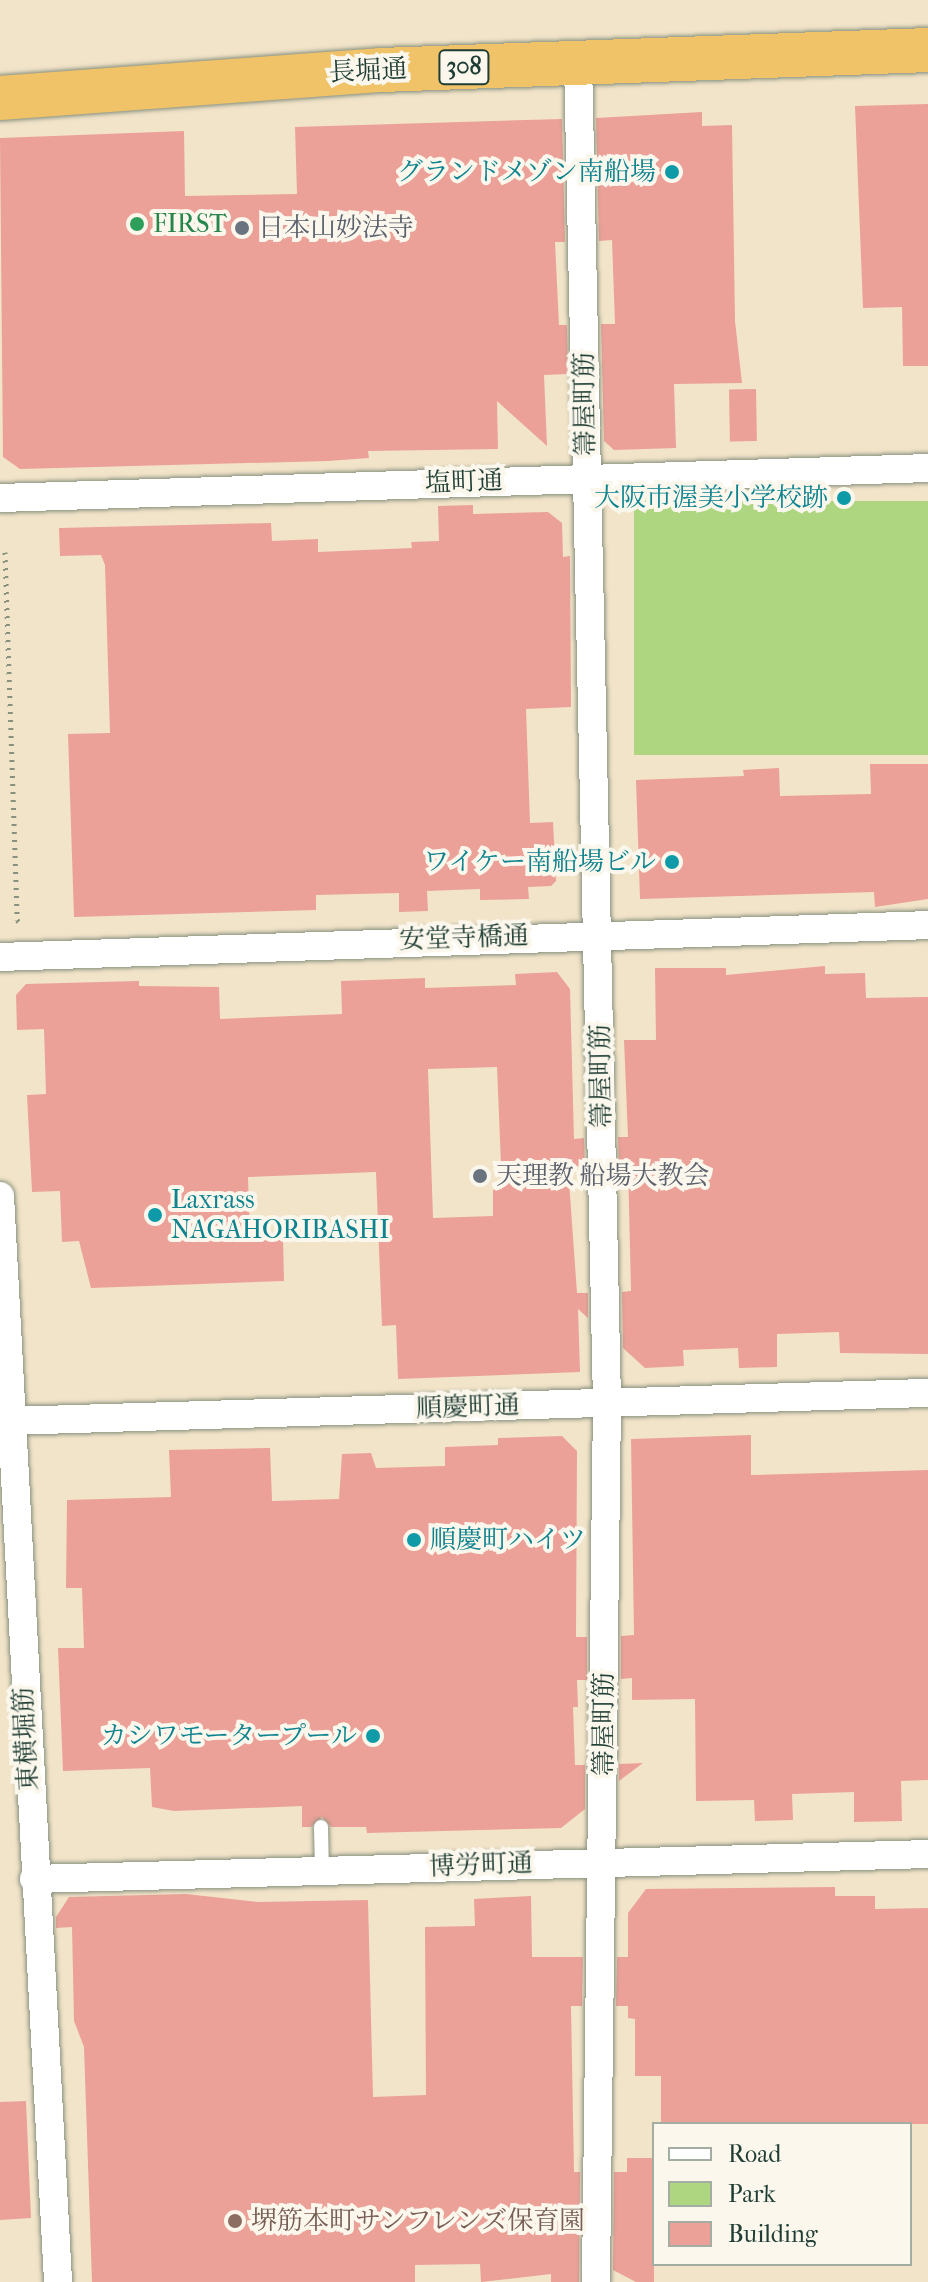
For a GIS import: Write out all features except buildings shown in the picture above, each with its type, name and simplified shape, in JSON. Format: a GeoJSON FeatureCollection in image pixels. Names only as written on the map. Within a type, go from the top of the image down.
{"type":"FeatureCollection","features":[{"type":"Feature","properties":{"kind":"highway","name":"長堀通"},"geometry":{"type":"LineString","coordinates":[[0,98],[381,70],[928,50]]}},
{"type":"Feature","properties":{"kind":"street","name":"箒屋町筋"},"geometry":{"type":"LineString","coordinates":[[578,62],[607,1402],[596,2282]]}},
{"type":"Feature","properties":{"kind":"street","name":"塩町通"},"geometry":{"type":"LineString","coordinates":[[0,498],[928,468]]}},
{"type":"Feature","properties":{"kind":"street","name":"安堂寺橋通"},"geometry":{"type":"LineString","coordinates":[[0,957],[599,933],[928,925]]}},
{"type":"Feature","properties":{"kind":"street","name":"東横堀筋"},"geometry":{"type":"LineString","coordinates":[[0,1196],[9,1421],[58,2282]]}},
{"type":"Feature","properties":{"kind":"street","name":"順慶町通"},"geometry":{"type":"LineString","coordinates":[[9,1421],[928,1393]]}},
{"type":"Feature","properties":{"kind":"street","name":"博労町通"},"geometry":{"type":"LineString","coordinates":[[34,1879],[928,1854]]}},
{"type":"Feature","properties":{"kind":"lane"},"geometry":{"type":"LineString","coordinates":[[321,1827],[322,1870]]}},
{"type":"Feature","properties":{"kind":"path"},"geometry":{"type":"LineString","coordinates":[[5,552],[17,920],[28,928]]}},
{"type":"Feature","properties":{"kind":"green space"},"geometry":{"type":"Polygon","coordinates":[[[634,501],[928,501],[928,755],[634,755],[634,501]]]}},
{"type":"Feature","properties":{"kind":"place","name":"グランドメゾン南船場"},"geometry":{"type":"Point","coordinates":[672,172]}},
{"type":"Feature","properties":{"kind":"place","name":"FIRST"},"geometry":{"type":"Point","coordinates":[137,224]}},
{"type":"Feature","properties":{"kind":"place","name":"日本山妙法寺"},"geometry":{"type":"Point","coordinates":[242,228]}},
{"type":"Feature","properties":{"kind":"place","name":"大阪市渥美小学校跡"},"geometry":{"type":"Point","coordinates":[844,498]}},
{"type":"Feature","properties":{"kind":"place","name":"ワイケー南船場ビル"},"geometry":{"type":"Point","coordinates":[672,862]}},
{"type":"Feature","properties":{"kind":"place","name":"天理教 船場大教会"},"geometry":{"type":"Point","coordinates":[480,1176]}},
{"type":"Feature","properties":{"kind":"place","name":"Laxrass NAGAHORIBASHI"},"geometry":{"type":"Point","coordinates":[155,1215]}},
{"type":"Feature","properties":{"kind":"place","name":"順慶町ハイツ"},"geometry":{"type":"Point","coordinates":[414,1540]}},
{"type":"Feature","properties":{"kind":"place","name":"カシワモータープール"},"geometry":{"type":"Point","coordinates":[373,1736]}},
{"type":"Feature","properties":{"kind":"place","name":"堺筋本町サンフレンズ保育園"},"geometry":{"type":"Point","coordinates":[235,2221]}}]}
